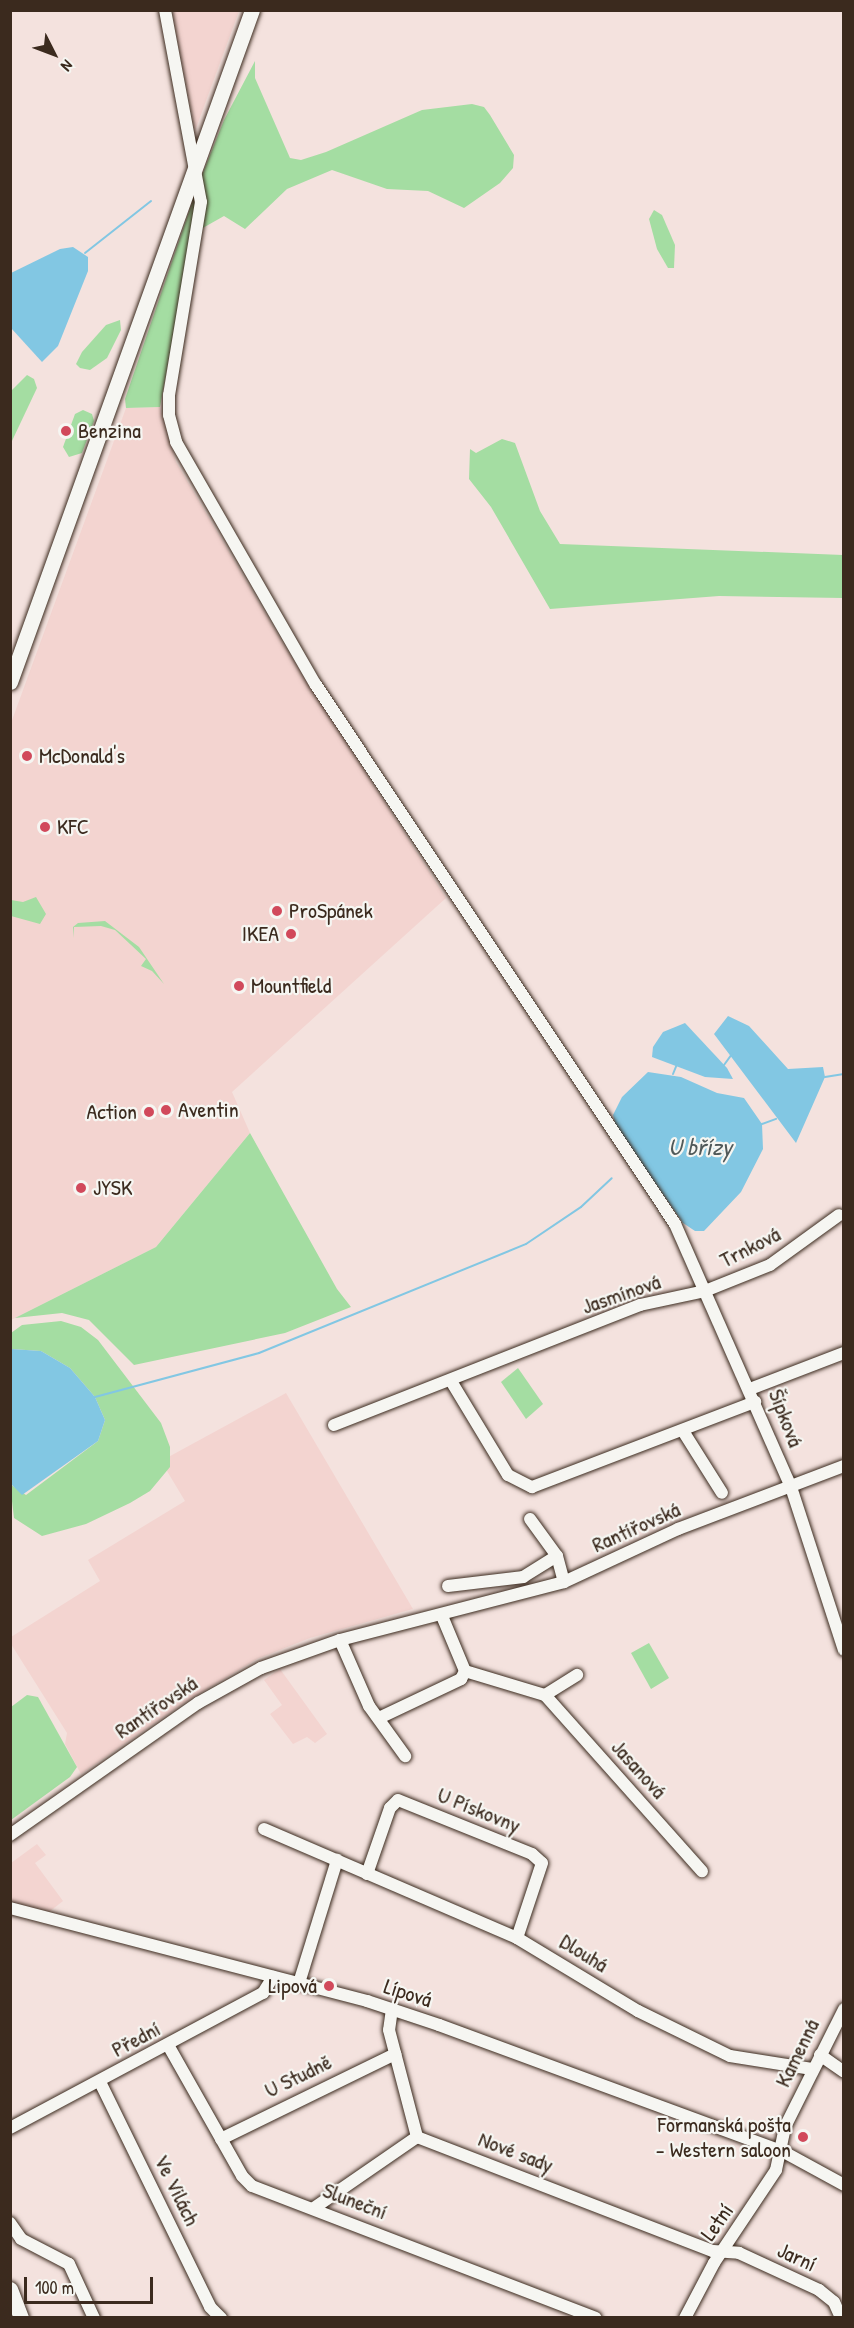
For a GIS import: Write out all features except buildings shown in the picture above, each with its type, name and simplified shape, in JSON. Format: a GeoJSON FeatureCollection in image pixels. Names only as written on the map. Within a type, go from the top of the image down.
{"type":"FeatureCollection","features":[{"type":"Feature","properties":{"kind":"main road"},"geometry":{"type":"LineString","coordinates":[[10,682],[252,10]]}},
{"type":"Feature","properties":{"kind":"main road"},"geometry":{"type":"LineString","coordinates":[[10,2289],[21,2318]]}},
{"type":"Feature","properties":{"kind":"street"},"geometry":{"type":"LineString","coordinates":[[165,10],[179,96],[196,166],[201,202],[169,415],[176,442],[316,685],[675,1224],[750,1389]]}},
{"type":"Feature","properties":{"kind":"street","name":"Trnková"},"geometry":{"type":"LineString","coordinates":[[705,1291],[770,1265],[839,1215]]}},
{"type":"Feature","properties":{"kind":"street","name":"Jasmínová"},"geometry":{"type":"LineString","coordinates":[[334,1425],[640,1305],[705,1291]]}},
{"type":"Feature","properties":{"kind":"street","name":"Šípková"},"geometry":{"type":"LineString","coordinates":[[843,1353],[750,1389],[791,1487],[843,1650]]}},
{"type":"Feature","properties":{"kind":"street"},"geometry":{"type":"LineString","coordinates":[[451,1381],[508,1475],[527,1486],[546,1485],[755,1402]]}},
{"type":"Feature","properties":{"kind":"street"},"geometry":{"type":"LineString","coordinates":[[683,1431],[722,1493]]}},
{"type":"Feature","properties":{"kind":"street","name":"Rantířovská"},"geometry":{"type":"LineString","coordinates":[[10,1835],[198,1703],[261,1668],[340,1640],[442,1616],[564,1582],[678,1529],[843,1466]]}},
{"type":"Feature","properties":{"kind":"street"},"geometry":{"type":"LineString","coordinates":[[530,1519],[557,1556],[564,1582]]}},
{"type":"Feature","properties":{"kind":"street"},"geometry":{"type":"LineString","coordinates":[[448,1586],[523,1577],[557,1556]]}},
{"type":"Feature","properties":{"kind":"street"},"geometry":{"type":"LineString","coordinates":[[378,1718],[461,1679],[465,1671],[442,1616]]}},
{"type":"Feature","properties":{"kind":"street"},"geometry":{"type":"LineString","coordinates":[[340,1640],[378,1718],[405,1755]]}},
{"type":"Feature","properties":{"kind":"street"},"geometry":{"type":"LineString","coordinates":[[465,1671],[545,1695],[577,1675]]}},
{"type":"Feature","properties":{"kind":"street","name":"Jasanová"},"geometry":{"type":"LineString","coordinates":[[545,1695],[702,1871]]}},
{"type":"Feature","properties":{"kind":"street","name":"U Pískovny"},"geometry":{"type":"LineString","coordinates":[[367,1874],[390,1808],[398,1800],[532,1854],[542,1863],[517,1938]]}},
{"type":"Feature","properties":{"kind":"street","name":"Dlouhá"},"geometry":{"type":"LineString","coordinates":[[264,1828],[517,1938],[638,2011],[730,2056],[812,2069]]}},
{"type":"Feature","properties":{"kind":"street"},"geometry":{"type":"LineString","coordinates":[[299,1983],[337,1860]]}},
{"type":"Feature","properties":{"kind":"street","name":"Lípová"},"geometry":{"type":"LineString","coordinates":[[10,1908],[392,2009],[782,2151],[843,2185]]}},
{"type":"Feature","properties":{"kind":"street","name":"Přední"},"geometry":{"type":"LineString","coordinates":[[10,2128],[263,1993],[273,1977]]}},
{"type":"Feature","properties":{"kind":"street"},"geometry":{"type":"LineString","coordinates":[[314,2208],[333,2192],[411,2145],[417,2137],[389,2030],[392,2009]]}},
{"type":"Feature","properties":{"kind":"street","name":"Kamenná"},"geometry":{"type":"LineString","coordinates":[[782,2151],[781,2138],[812,2069],[843,2009]]}},
{"type":"Feature","properties":{"kind":"street","name":"Sluneční"},"geometry":{"type":"LineString","coordinates":[[168,2045],[249,2184],[596,2318]]}},
{"type":"Feature","properties":{"kind":"street","name":"U Studně"},"geometry":{"type":"LineString","coordinates":[[221,2139],[395,2055]]}},
{"type":"Feature","properties":{"kind":"street"},"geometry":{"type":"LineString","coordinates":[[820,2055],[843,2072]]}},
{"type":"Feature","properties":{"kind":"street","name":"Ve Vilách"},"geometry":{"type":"LineString","coordinates":[[100,2082],[219,2317]]}},
{"type":"Feature","properties":{"kind":"street","name":"Nové sady"},"geometry":{"type":"LineString","coordinates":[[417,2137],[702,2247],[723,2251]]}},
{"type":"Feature","properties":{"kind":"street","name":"Letní"},"geometry":{"type":"LineString","coordinates":[[685,2318],[723,2251],[769,2183],[782,2151]]}},
{"type":"Feature","properties":{"kind":"street"},"geometry":{"type":"LineString","coordinates":[[10,2223],[21,2239],[69,2264],[94,2318]]}},
{"type":"Feature","properties":{"kind":"street","name":"Jarní"},"geometry":{"type":"LineString","coordinates":[[723,2251],[739,2253],[819,2290],[834,2302],[841,2318]]}},
{"type":"Feature","properties":{"kind":"shaded area"},"geometry":{"type":"Polygon","coordinates":[[[173,11],[239,11],[195,131],[174,22],[173,11]]]}},
{"type":"Feature","properties":{"kind":"shaded area"},"geometry":{"type":"Polygon","coordinates":[[[160,407],[176,462],[284,645],[446,898],[232,1092],[250,1133],[156,1247],[11,1320],[11,723],[126,408],[160,407]]]}},
{"type":"Feature","properties":{"kind":"shaded area"},"geometry":{"type":"Polygon","coordinates":[[[286,1393],[413,1609],[310,1638],[257,1659],[184,1703],[81,1774],[65,1744],[67,1733],[11,1644],[11,1637],[100,1581],[88,1560],[185,1501],[161,1461],[286,1393]]]}},
{"type":"Feature","properties":{"kind":"shaded area"},"geometry":{"type":"Polygon","coordinates":[[[280,1669],[327,1734],[315,1743],[307,1737],[293,1744],[270,1714],[282,1705],[264,1680],[280,1669]]]}},
{"type":"Feature","properties":{"kind":"shaded area"},"geometry":{"type":"Polygon","coordinates":[[[37,1844],[46,1855],[35,1863],[63,1901],[49,1912],[11,1903],[11,1863],[37,1844]]]}},
{"type":"Feature","properties":{"kind":"green space"},"geometry":{"type":"Polygon","coordinates":[[[255,61],[255,78],[290,158],[301,160],[326,152],[422,110],[472,104],[484,107],[490,115],[514,155],[513,168],[500,183],[464,208],[428,191],[387,189],[332,170],[287,189],[245,229],[224,216],[201,229],[202,175],[224,120],[255,61]]]}},
{"type":"Feature","properties":{"kind":"green space"},"geometry":{"type":"Polygon","coordinates":[[[194,197],[197,205],[160,407],[126,408],[125,399],[194,197]]]}},
{"type":"Feature","properties":{"kind":"green space"},"geometry":{"type":"Polygon","coordinates":[[[654,210],[662,215],[675,245],[674,268],[668,268],[657,249],[649,219],[654,210]]]}},
{"type":"Feature","properties":{"kind":"green space"},"geometry":{"type":"Polygon","coordinates":[[[120,320],[121,330],[107,358],[90,370],[80,368],[76,364],[82,352],[106,325],[120,320]]]}},
{"type":"Feature","properties":{"kind":"green space"},"geometry":{"type":"Polygon","coordinates":[[[27,375],[34,379],[37,388],[11,443],[11,391],[27,375]]]}},
{"type":"Feature","properties":{"kind":"green space"},"geometry":{"type":"Polygon","coordinates":[[[83,410],[92,414],[94,421],[82,453],[69,457],[63,447],[75,414],[83,410]]]}},
{"type":"Feature","properties":{"kind":"green space"},"geometry":{"type":"Polygon","coordinates":[[[502,439],[515,443],[540,511],[560,544],[843,555],[843,598],[719,596],[550,609],[491,507],[469,479],[470,449],[476,453],[502,439]]]}},
{"type":"Feature","properties":{"kind":"green space"},"geometry":{"type":"Polygon","coordinates":[[[36,897],[46,914],[40,924],[11,916],[11,900],[23,902],[36,897]]]}},
{"type":"Feature","properties":{"kind":"green space"},"geometry":{"type":"Polygon","coordinates":[[[105,921],[139,947],[164,984],[152,971],[141,966],[146,959],[115,930],[101,926],[74,927],[74,938],[73,927],[78,923],[105,921]]]}},
{"type":"Feature","properties":{"kind":"green space"},"geometry":{"type":"Polygon","coordinates":[[[250,1133],[337,1289],[351,1307],[285,1333],[134,1365],[89,1320],[62,1313],[15,1318],[156,1247],[250,1133]]]}},
{"type":"Feature","properties":{"kind":"green space"},"geometry":{"type":"Polygon","coordinates":[[[61,1321],[81,1327],[98,1340],[161,1423],[170,1447],[170,1467],[150,1491],[130,1503],[86,1524],[42,1536],[14,1518],[10,1484],[26,1495],[98,1441],[105,1420],[95,1397],[70,1368],[41,1351],[11,1349],[11,1333],[22,1325],[61,1321]]]}},
{"type":"Feature","properties":{"kind":"green space"},"geometry":{"type":"Polygon","coordinates":[[[518,1368],[543,1404],[526,1419],[501,1382],[518,1368]]]}},
{"type":"Feature","properties":{"kind":"green space"},"geometry":{"type":"Polygon","coordinates":[[[649,1643],[669,1678],[651,1689],[631,1653],[649,1643]]]}},
{"type":"Feature","properties":{"kind":"green space"},"geometry":{"type":"Polygon","coordinates":[[[27,1695],[38,1697],[77,1767],[70,1777],[11,1820],[11,1707],[27,1695]]]}},
{"type":"Feature","properties":{"kind":"water"},"geometry":{"type":"Polygon","coordinates":[[[73,247],[88,257],[88,271],[58,346],[42,362],[11,328],[11,273],[60,249],[73,247]]]}},
{"type":"Feature","properties":{"kind":"water","name":"U břízy"},"geometry":{"type":"Polygon","coordinates":[[[728,1016],[749,1026],[788,1069],[823,1067],[825,1077],[796,1143],[714,1034],[728,1016]]]}},
{"type":"Feature","properties":{"kind":"water","name":"U břízy"},"geometry":{"type":"Polygon","coordinates":[[[685,1023],[727,1068],[733,1079],[705,1077],[652,1057],[653,1047],[663,1032],[685,1023]]]}},
{"type":"Feature","properties":{"kind":"water","name":"U břízy"},"geometry":{"type":"Polygon","coordinates":[[[648,1072],[681,1077],[717,1093],[744,1098],[762,1124],[763,1149],[741,1192],[704,1231],[695,1231],[683,1223],[616,1127],[613,1115],[622,1097],[648,1072]]]}},
{"type":"Feature","properties":{"kind":"water"},"geometry":{"type":"Polygon","coordinates":[[[11,1349],[41,1351],[70,1368],[95,1397],[105,1420],[98,1441],[22,1495],[11,1484],[11,1349]]]}},
{"type":"Feature","properties":{"kind":"waterway"},"geometry":{"type":"LineString","coordinates":[[85,253],[151,201]]}},
{"type":"Feature","properties":{"kind":"waterway"},"geometry":{"type":"LineString","coordinates":[[724,1065],[732,1054]]}},
{"type":"Feature","properties":{"kind":"waterway"},"geometry":{"type":"LineString","coordinates":[[673,1074],[677,1064]]}},
{"type":"Feature","properties":{"kind":"waterway"},"geometry":{"type":"LineString","coordinates":[[825,1077],[844,1074]]}},
{"type":"Feature","properties":{"kind":"waterway"},"geometry":{"type":"LineString","coordinates":[[762,1124],[776,1119]]}},
{"type":"Feature","properties":{"kind":"waterway"},"geometry":{"type":"LineString","coordinates":[[95,1397],[259,1353],[526,1244],[581,1207],[612,1178]]}},
{"type":"Feature","properties":{"kind":"place","name":"Benzina"},"geometry":{"type":"Point","coordinates":[66,431]}},
{"type":"Feature","properties":{"kind":"place","name":"McDonald's"},"geometry":{"type":"Point","coordinates":[27,756]}},
{"type":"Feature","properties":{"kind":"place","name":"KFC"},"geometry":{"type":"Point","coordinates":[45,827]}},
{"type":"Feature","properties":{"kind":"place","name":"ProSpánek"},"geometry":{"type":"Point","coordinates":[277,911]}},
{"type":"Feature","properties":{"kind":"place","name":"IKEA"},"geometry":{"type":"Point","coordinates":[291,934]}},
{"type":"Feature","properties":{"kind":"place","name":"Mountfield"},"geometry":{"type":"Point","coordinates":[239,986]}},
{"type":"Feature","properties":{"kind":"place","name":"Aventin"},"geometry":{"type":"Point","coordinates":[166,1110]}},
{"type":"Feature","properties":{"kind":"place","name":"Action"},"geometry":{"type":"Point","coordinates":[149,1112]}},
{"type":"Feature","properties":{"kind":"place","name":"JYSK"},"geometry":{"type":"Point","coordinates":[81,1188]}},
{"type":"Feature","properties":{"kind":"place","name":"Lipová"},"geometry":{"type":"Point","coordinates":[329,1986]}},
{"type":"Feature","properties":{"kind":"place","name":"Formanská pošta - Western saloon"},"geometry":{"type":"Point","coordinates":[803,2137]}}]}
